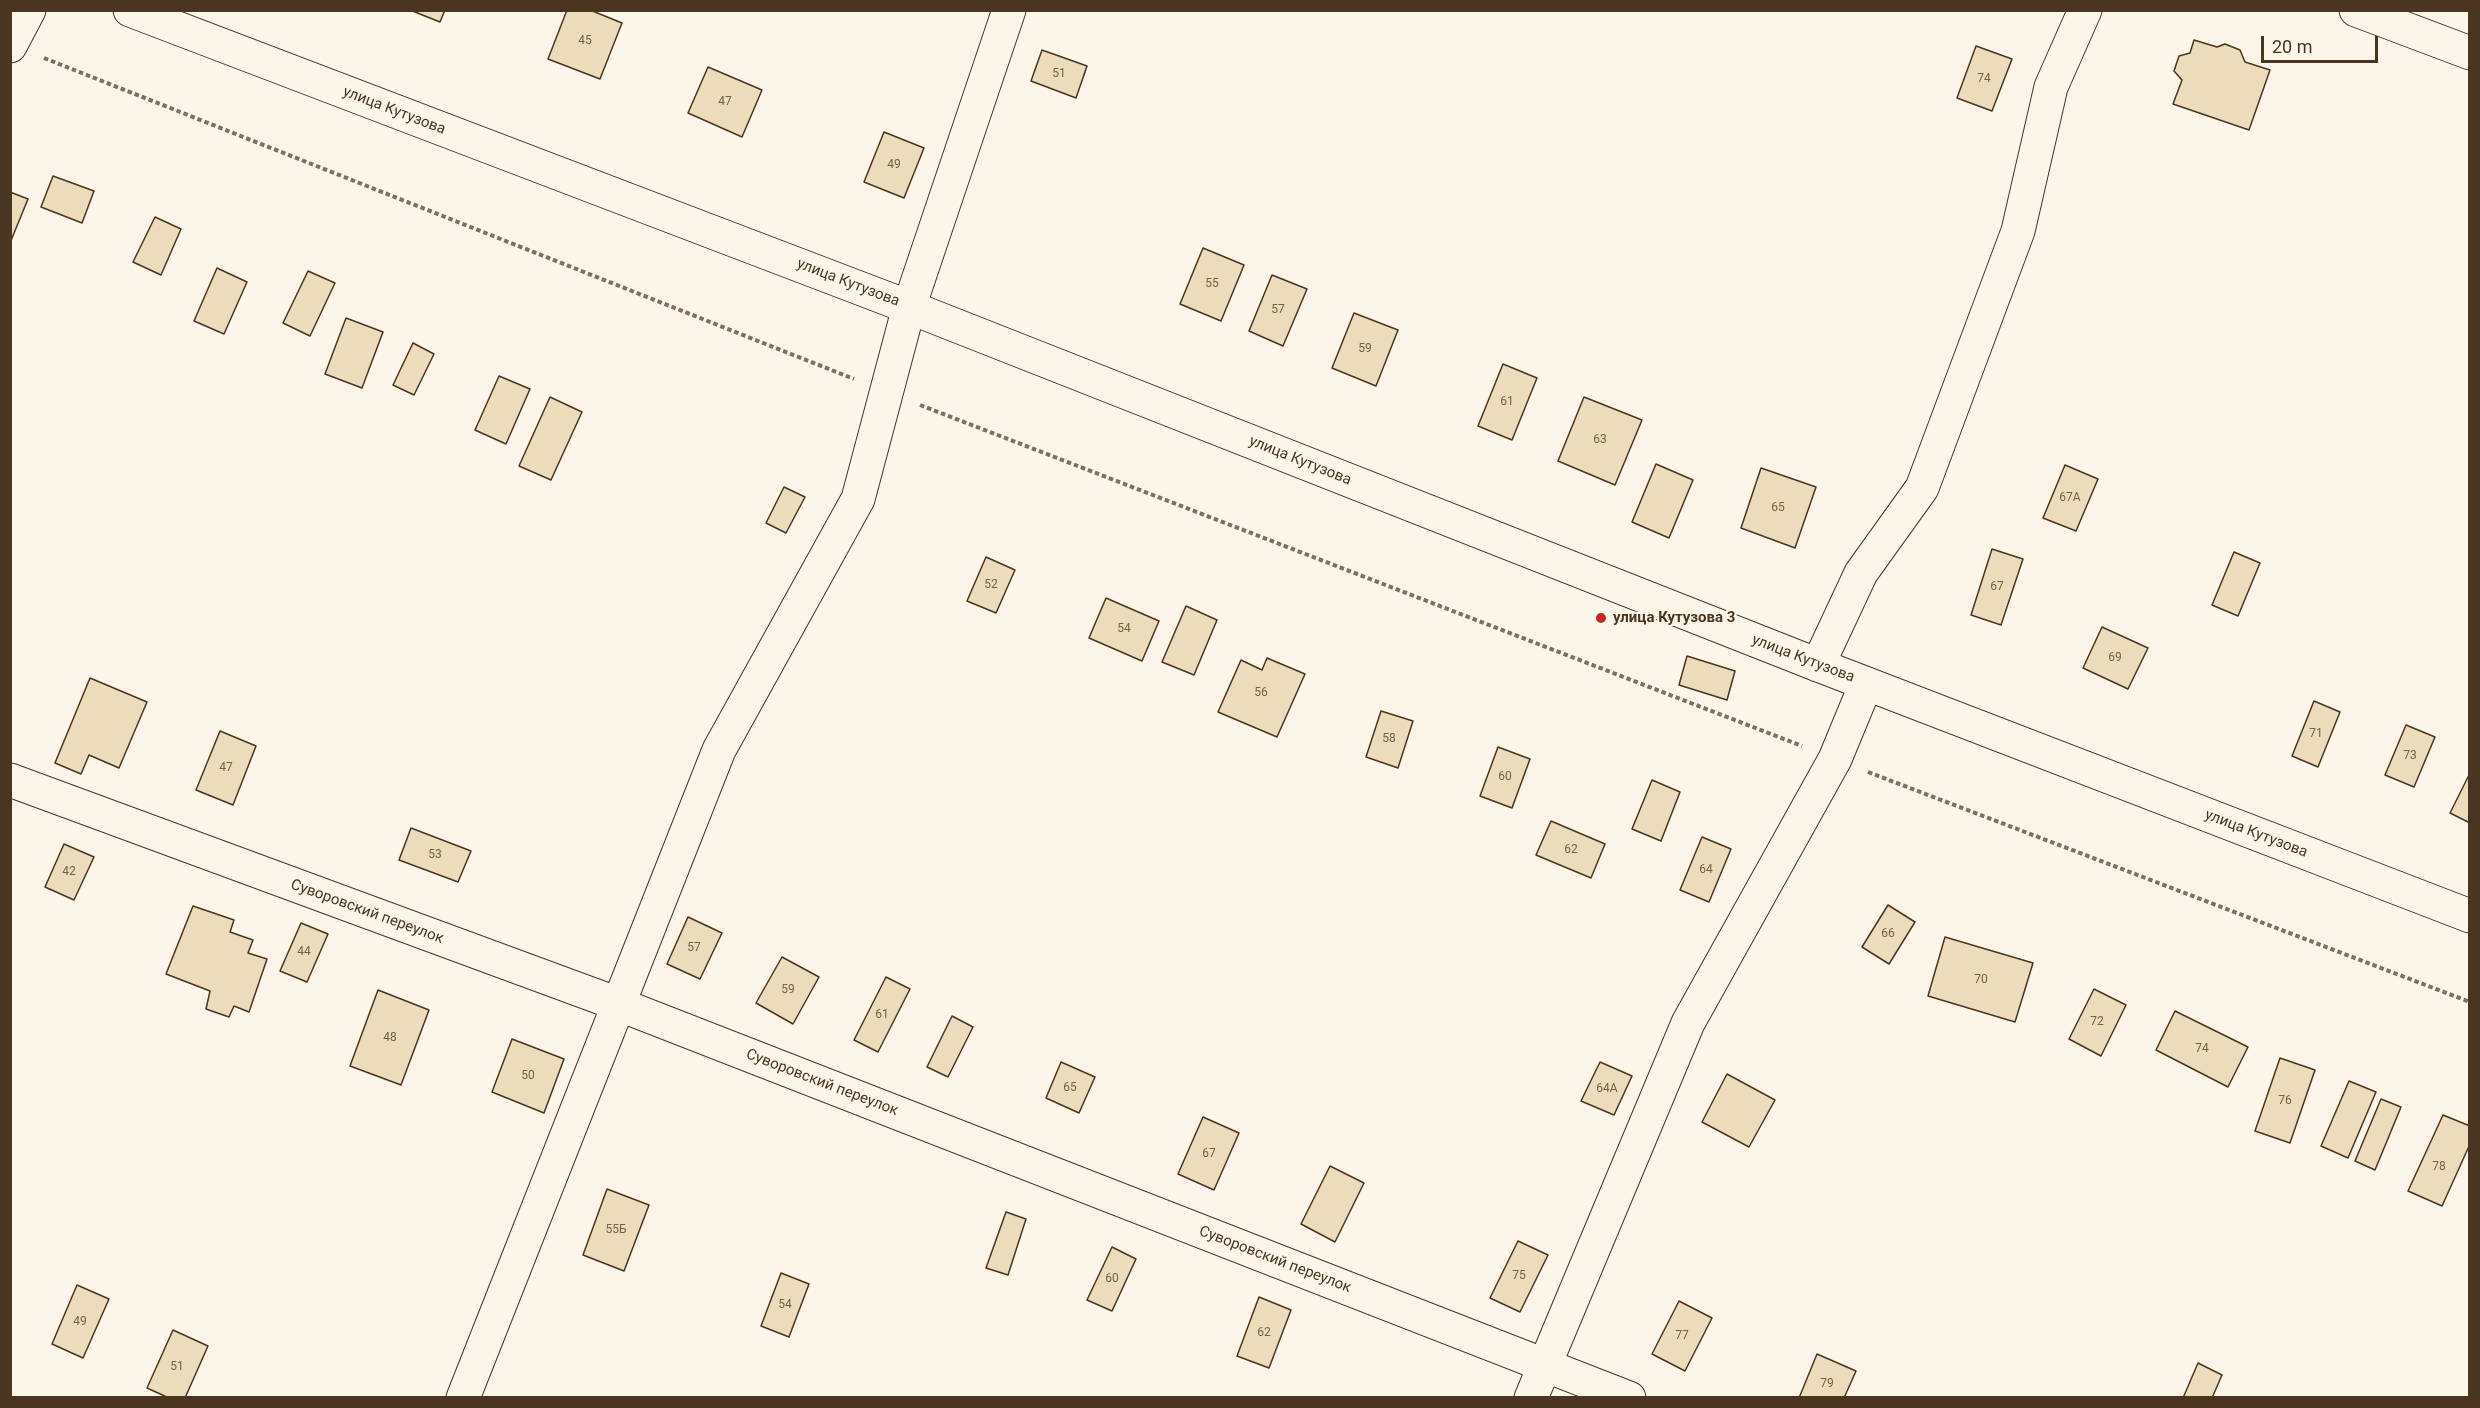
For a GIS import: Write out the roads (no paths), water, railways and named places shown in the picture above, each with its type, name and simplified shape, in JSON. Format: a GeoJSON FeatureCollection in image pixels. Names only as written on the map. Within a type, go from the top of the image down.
{"type":"FeatureCollection","features":[{"type":"Feature","properties":{"kind":"street"},"geometry":{"type":"LineString","coordinates":[[11,45],[29,10]]}},
{"type":"Feature","properties":{"kind":"street","name":"улица Кутузова"},"geometry":{"type":"LineString","coordinates":[[130,10],[909,307],[1818,666],[2469,916]]}},
{"type":"Feature","properties":{"kind":"street"},"geometry":{"type":"LineString","coordinates":[[462,1398],[719,750],[858,499],[909,307],[1009,10]]}},
{"type":"Feature","properties":{"kind":"street"},"geometry":{"type":"LineString","coordinates":[[1818,666],[1861,573],[1922,488],[2018,231],[2051,87],[2085,10]]}},
{"type":"Feature","properties":{"kind":"street"},"geometry":{"type":"LineString","coordinates":[[2356,10],[2469,53]]}},
{"type":"Feature","properties":{"kind":"street"},"geometry":{"type":"LineString","coordinates":[[1532,1398],[1688,1023],[1835,759],[1866,684]]}},
{"type":"Feature","properties":{"kind":"street","name":"Суворовский переулок"},"geometry":{"type":"LineString","coordinates":[[10,780],[618,1004],[1629,1398]]}},
{"type":"Feature","properties":{"kind":"place","name":"улица Кутузова 3"},"geometry":{"type":"Point","coordinates":[1601,618]}}]}
